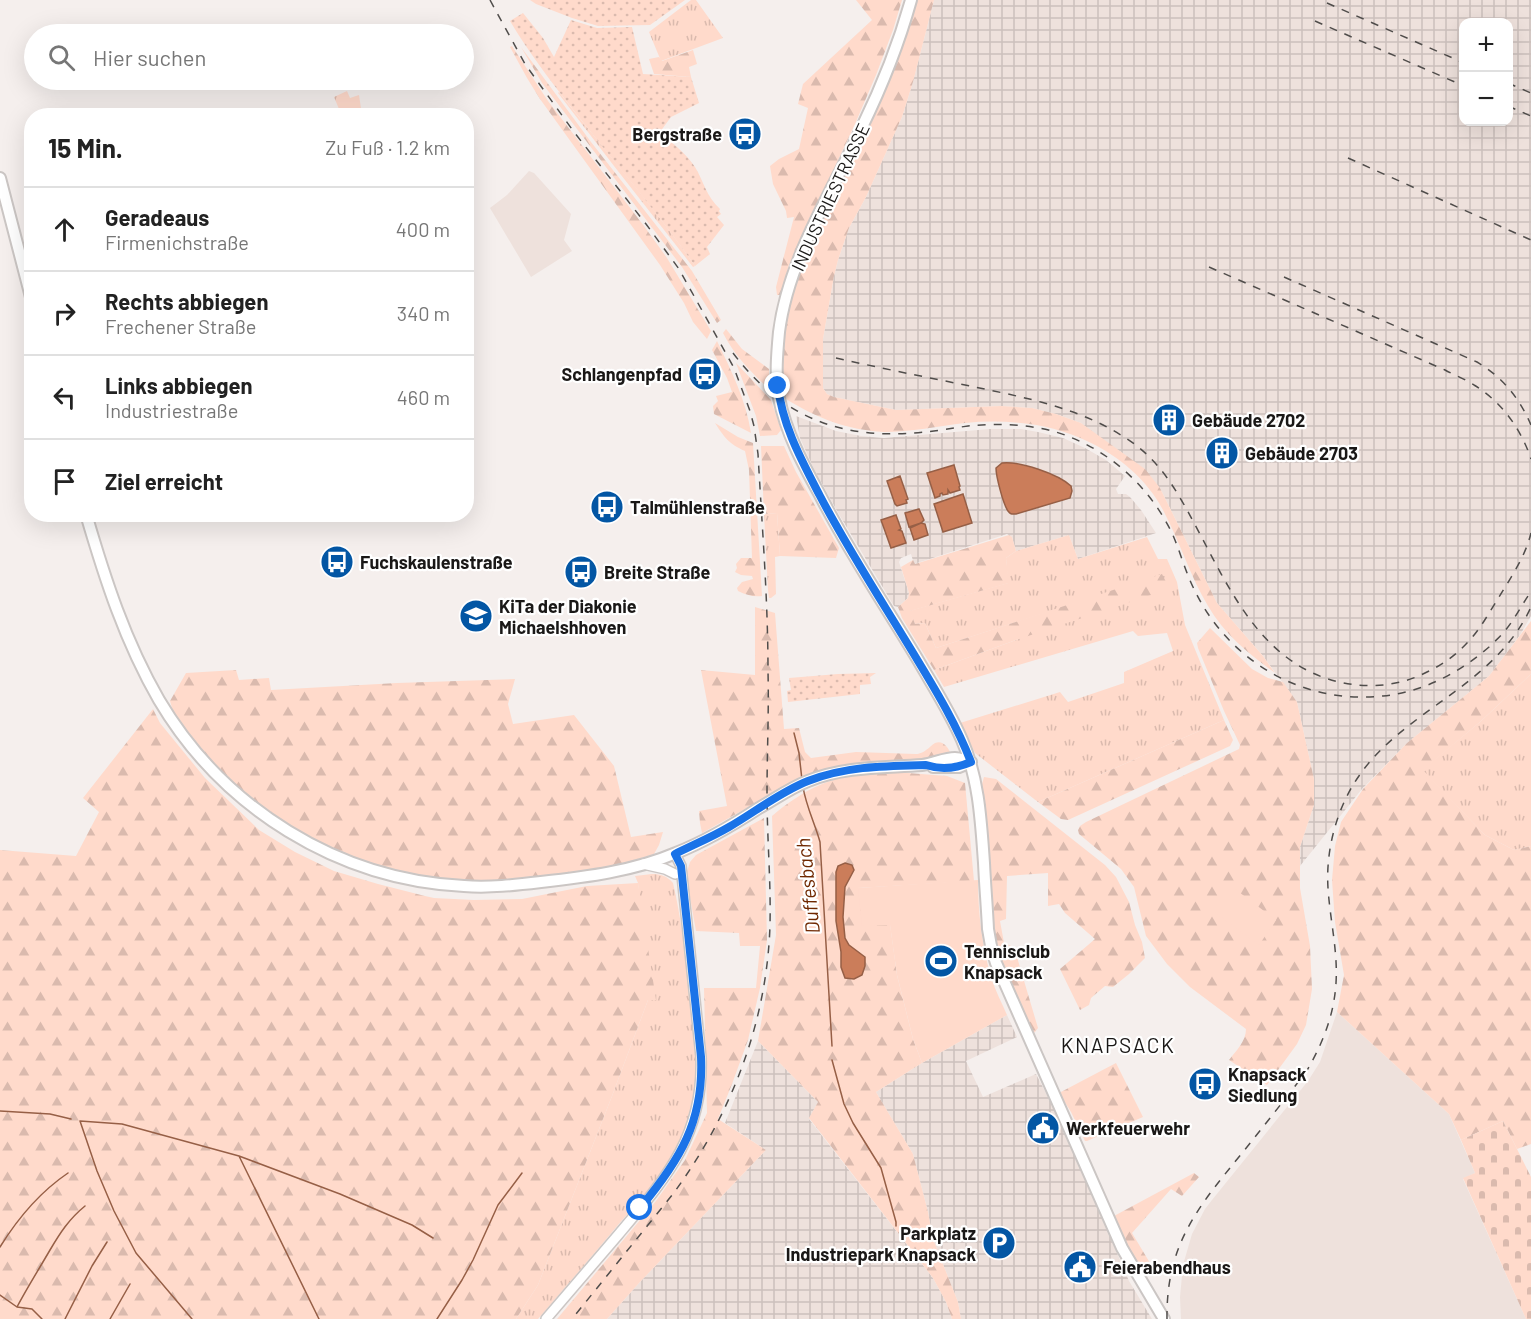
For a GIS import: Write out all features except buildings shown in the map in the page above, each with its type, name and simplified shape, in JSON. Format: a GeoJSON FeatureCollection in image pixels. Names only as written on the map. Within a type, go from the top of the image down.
{"type":"FeatureCollection","features":[{"type":"Feature","properties":{"kind":"main road","name":"INDUSTRIESTRASSE"},"geometry":{"type":"LineString","coordinates":[[911,0],[874,101],[796,267],[786,298],[780,330],[777,366],[779,396],[786,423],[803,464],[832,519],[945,705],[962,740],[971,762],[980,812],[988,929],[996,963],[1122,1248],[1164,1319]]}},
{"type":"Feature","properties":{"kind":"main road"},"geometry":{"type":"LineString","coordinates":[[0,178],[24,270]]}},
{"type":"Feature","properties":{"kind":"main road"},"geometry":{"type":"LineString","coordinates":[[88,522],[113,603],[129,641],[161,704],[192,747],[221,780],[250,805],[290,833],[318,849],[380,873],[405,879],[489,887],[589,875],[643,864],[675,854],[726,828],[807,781],[845,770],[869,767],[926,765],[956,758],[971,762]]}},
{"type":"Feature","properties":{"kind":"street"},"geometry":{"type":"LineString","coordinates":[[675,854],[675,874],[685,898]]}},
{"type":"Feature","properties":{"kind":"street"},"geometry":{"type":"LineString","coordinates":[[546,1319],[663,1179],[683,1148],[691,1129],[700,1094],[702,1069],[681,866],[675,854]]}},
{"type":"Feature","properties":{"kind":"street"},"geometry":{"type":"LineString","coordinates":[[643,864],[675,874]]}},
{"type":"Feature","properties":{"kind":"shaded area"},"geometry":{"type":"Polygon","coordinates":[[[934,0],[1531,0],[1531,616],[1520,635],[1489,676],[1407,743],[1362,789],[1300,866],[1300,847],[1314,805],[1314,779],[1297,702],[1263,656],[1217,603],[1160,488],[1081,423],[1056,414],[1032,408],[1001,406],[896,410],[834,397],[827,394],[823,388],[823,339],[838,260],[849,228],[866,197],[902,117],[934,0]]]}},
{"type":"Feature","properties":{"kind":"shaded area"},"geometry":{"type":"Polygon","coordinates":[[[529,171],[534,173],[571,214],[564,240],[572,251],[531,277],[490,208],[507,195],[529,171]]]}},
{"type":"Feature","properties":{"kind":"shaded area"},"geometry":{"type":"Polygon","coordinates":[[[796,416],[836,431],[884,438],[990,429],[1021,429],[1063,438],[1106,460],[1125,476],[1116,489],[1118,494],[1126,494],[1130,497],[1156,533],[1078,559],[1069,535],[1016,551],[1012,537],[1007,534],[914,564],[911,554],[901,558],[899,562],[909,593],[908,598],[898,607],[894,606],[814,469],[800,438],[796,416]]]}},
{"type":"Feature","properties":{"kind":"shaded area"},"geometry":{"type":"Polygon","coordinates":[[[1002,463],[1028,466],[1065,481],[1071,486],[1070,498],[1011,514],[1004,502],[997,477],[996,468],[1002,463]]]}},
{"type":"Feature","properties":{"kind":"shaded area"},"geometry":{"type":"Polygon","coordinates":[[[954,465],[960,490],[950,493],[948,490],[948,494],[943,495],[942,493],[935,498],[927,473],[954,465]]]}},
{"type":"Feature","properties":{"kind":"shaded area"},"geometry":{"type":"Polygon","coordinates":[[[900,476],[908,499],[907,503],[897,506],[887,481],[900,476]]]}},
{"type":"Feature","properties":{"kind":"shaded area"},"geometry":{"type":"Polygon","coordinates":[[[963,494],[972,523],[943,532],[934,504],[963,494]]]}},
{"type":"Feature","properties":{"kind":"shaded area"},"geometry":{"type":"Polygon","coordinates":[[[919,509],[924,520],[909,527],[905,513],[919,509]]]}},
{"type":"Feature","properties":{"kind":"shaded area"},"geometry":{"type":"Polygon","coordinates":[[[896,515],[901,529],[899,530],[902,531],[906,543],[891,548],[881,520],[896,515]]]}},
{"type":"Feature","properties":{"kind":"shaded area"},"geometry":{"type":"Polygon","coordinates":[[[921,523],[925,524],[928,535],[914,540],[910,528],[921,523]]]}},
{"type":"Feature","properties":{"kind":"shaded area"},"geometry":{"type":"Polygon","coordinates":[[[845,863],[852,865],[854,870],[845,887],[843,917],[845,938],[849,945],[865,957],[862,975],[854,979],[845,978],[841,967],[836,921],[836,872],[838,866],[845,863]]]}},
{"type":"Feature","properties":{"kind":"shaded area"},"geometry":{"type":"Polygon","coordinates":[[[1337,1012],[1449,1114],[1475,1173],[1463,1179],[1526,1319],[1181,1319],[1180,1297],[1183,1265],[1192,1234],[1205,1209],[1308,1081],[1320,1062],[1337,1012]]]}},
{"type":"Feature","properties":{"kind":"shaded area"},"geometry":{"type":"Polygon","coordinates":[[[1007,1015],[1017,1037],[966,1061],[983,1097],[1036,1074],[1061,1122],[1129,1281],[1152,1319],[961,1319],[958,1302],[933,1239],[913,1154],[876,1092],[1007,1015]]]}},
{"type":"Feature","properties":{"kind":"shaded area"},"geometry":{"type":"Polygon","coordinates":[[[758,1041],[818,1102],[809,1119],[933,1278],[952,1319],[607,1319],[766,1150],[725,1123],[758,1041]]]}},
{"type":"Feature","properties":{"kind":"green space"},"geometry":{"type":"Polygon","coordinates":[[[530,0],[685,0],[650,25],[598,26],[572,18],[530,0]]]}},
{"type":"Feature","properties":{"kind":"green space"},"geometry":{"type":"Polygon","coordinates":[[[691,0],[696,0],[723,38],[661,61],[649,32],[691,0]]]}},
{"type":"Feature","properties":{"kind":"green space"},"geometry":{"type":"Polygon","coordinates":[[[856,0],[902,0],[876,75],[789,265],[780,295],[777,295],[776,287],[794,217],[787,218],[773,184],[770,166],[799,149],[808,108],[798,104],[803,84],[872,20],[856,0]]]}},
{"type":"Feature","properties":{"kind":"green space"},"geometry":{"type":"Polygon","coordinates":[[[917,0],[934,0],[902,117],[866,197],[849,228],[838,260],[823,339],[823,388],[827,394],[834,397],[896,410],[1001,406],[1032,408],[1081,423],[1145,469],[1160,488],[1217,603],[1275,673],[1238,643],[1214,616],[1196,583],[1164,512],[1150,490],[1122,462],[1100,448],[1060,430],[1013,422],[965,423],[894,432],[857,429],[809,412],[786,399],[782,346],[786,317],[799,270],[815,231],[898,57],[917,0]]]}},
{"type":"Feature","properties":{"kind":"green space"},"geometry":{"type":"Polygon","coordinates":[[[523,13],[543,38],[554,57],[571,20],[597,28],[632,27],[643,74],[691,77],[699,103],[671,117],[660,132],[691,162],[708,194],[720,209],[721,214],[717,217],[724,225],[707,247],[710,254],[695,266],[531,54],[510,21],[523,13]]]}},
{"type":"Feature","properties":{"kind":"green space"},"geometry":{"type":"Polygon","coordinates":[[[512,46],[548,101],[667,258],[711,331],[707,339],[693,322],[660,265],[540,99],[510,47],[512,46]]]}},
{"type":"Feature","properties":{"kind":"green space"},"geometry":{"type":"Polygon","coordinates":[[[521,47],[591,142],[692,271],[721,320],[717,323],[682,267],[542,83],[521,47]]]}},
{"type":"Feature","properties":{"kind":"green space"},"geometry":{"type":"Polygon","coordinates":[[[693,50],[697,64],[689,67],[691,77],[654,74],[649,59],[659,57],[662,61],[693,50]]]}},
{"type":"Feature","properties":{"kind":"green space"},"geometry":{"type":"Polygon","coordinates":[[[347,91],[350,98],[359,95],[361,108],[339,108],[334,97],[347,91]]]}},
{"type":"Feature","properties":{"kind":"green space"},"geometry":{"type":"Polygon","coordinates":[[[559,92],[645,199],[695,266],[693,267],[614,166],[559,92]]]}},
{"type":"Feature","properties":{"kind":"green space"},"geometry":{"type":"Polygon","coordinates":[[[726,329],[742,349],[769,369],[769,389],[732,349],[723,333],[726,329]]]}},
{"type":"Feature","properties":{"kind":"green space"},"geometry":{"type":"Polygon","coordinates":[[[717,341],[742,397],[751,433],[714,414],[713,406],[718,401],[716,396],[732,392],[712,350],[717,341]]]}},
{"type":"Feature","properties":{"kind":"green space"},"geometry":{"type":"Polygon","coordinates":[[[736,363],[771,400],[781,430],[777,435],[760,436],[756,416],[736,363]]]}},
{"type":"Feature","properties":{"kind":"green space"},"geometry":{"type":"Polygon","coordinates":[[[715,423],[753,443],[762,596],[747,595],[738,591],[737,588],[742,582],[753,579],[752,576],[735,572],[736,564],[741,558],[752,558],[749,470],[745,451],[727,440],[715,423]]]}},
{"type":"Feature","properties":{"kind":"green space"},"geometry":{"type":"Polygon","coordinates":[[[761,446],[784,446],[839,548],[836,558],[780,556],[777,513],[764,514],[761,446]]]}},
{"type":"Feature","properties":{"kind":"green space"},"geometry":{"type":"Polygon","coordinates":[[[777,513],[780,556],[775,557],[776,594],[769,598],[764,514],[777,513]]]}},
{"type":"Feature","properties":{"kind":"green space"},"geometry":{"type":"Polygon","coordinates":[[[1009,535],[1012,537],[1016,551],[1006,558],[1009,583],[910,611],[915,624],[925,623],[936,648],[1162,574],[1166,582],[1163,591],[934,670],[902,618],[898,607],[908,598],[909,593],[901,567],[913,560],[915,564],[1009,535]]]}},
{"type":"Feature","properties":{"kind":"green space"},"geometry":{"type":"Polygon","coordinates":[[[1069,535],[1078,559],[1147,537],[1158,559],[1167,559],[1177,582],[1185,625],[1224,720],[1038,802],[975,753],[960,723],[1060,692],[1068,702],[1124,683],[1124,672],[1173,651],[1167,633],[1138,636],[1133,631],[944,687],[934,670],[1016,640],[1162,575],[936,648],[925,623],[915,624],[909,611],[1008,583],[1006,558],[1016,551],[1069,535]]]}},
{"type":"Feature","properties":{"kind":"green space"},"geometry":{"type":"Polygon","coordinates":[[[755,607],[775,613],[784,729],[799,728],[805,752],[811,758],[856,752],[917,754],[938,742],[945,745],[951,754],[924,760],[876,761],[842,765],[820,771],[799,779],[702,833],[699,811],[727,806],[701,670],[755,675],[755,607]]]}},
{"type":"Feature","properties":{"kind":"green space"},"geometry":{"type":"Polygon","coordinates":[[[1531,621],[1531,674],[1480,722],[1423,770],[1485,835],[1514,850],[1531,846],[1531,1144],[1517,1149],[1503,1121],[1461,1140],[1449,1114],[1337,1012],[1344,975],[1335,922],[1332,880],[1335,846],[1341,822],[1363,789],[1407,743],[1489,676],[1531,621]]]}},
{"type":"Feature","properties":{"kind":"green space"},"geometry":{"type":"Polygon","coordinates":[[[1210,628],[1252,669],[1268,678],[1283,682],[1297,702],[1314,779],[1314,805],[1300,847],[1300,888],[1310,946],[1312,989],[1306,1025],[1297,1044],[1267,1085],[1229,1060],[1242,1042],[1246,1029],[1190,987],[1167,964],[1146,936],[1134,887],[1121,869],[1079,834],[1078,830],[1086,822],[1239,749],[1240,745],[1198,648],[1197,643],[1210,628]]]}},
{"type":"Feature","properties":{"kind":"green space"},"geometry":{"type":"Polygon","coordinates":[[[236,670],[239,680],[269,678],[271,690],[515,679],[508,704],[513,724],[574,715],[614,766],[631,837],[663,832],[659,845],[654,854],[632,861],[581,872],[487,883],[427,879],[351,859],[276,820],[220,773],[184,729],[170,701],[186,673],[236,670]]]}},
{"type":"Feature","properties":{"kind":"green space"},"geometry":{"type":"Polygon","coordinates":[[[876,673],[870,677],[871,684],[860,685],[860,694],[788,702],[787,691],[791,690],[789,678],[876,673]]]}},
{"type":"Feature","properties":{"kind":"green space"},"geometry":{"type":"Polygon","coordinates":[[[1531,674],[1531,846],[1514,850],[1485,835],[1422,770],[1480,722],[1531,674]]]}},
{"type":"Feature","properties":{"kind":"green space"},"geometry":{"type":"Polygon","coordinates":[[[153,709],[160,723],[205,778],[259,830],[295,852],[334,871],[434,898],[474,900],[522,899],[587,886],[638,883],[656,1000],[648,1000],[538,1285],[516,1319],[0,1319],[0,850],[76,856],[99,812],[83,798],[153,709]]]}},
{"type":"Feature","properties":{"kind":"green space"},"geometry":{"type":"Polygon","coordinates":[[[1224,720],[1233,740],[1230,746],[1068,820],[1061,819],[1038,802],[1224,720]]]}},
{"type":"Feature","properties":{"kind":"green space"},"geometry":{"type":"Polygon","coordinates":[[[895,772],[947,776],[965,783],[974,881],[858,888],[890,924],[897,975],[913,1039],[922,1063],[876,1092],[913,1154],[933,1239],[958,1302],[961,1319],[952,1319],[933,1278],[809,1118],[818,1102],[758,1041],[776,935],[772,816],[801,795],[828,782],[867,774],[895,772]],[[845,863],[836,921],[841,967],[865,957],[849,945],[845,938],[843,917],[845,887],[854,870],[845,863]]]}},
{"type":"Feature","properties":{"kind":"green space"},"geometry":{"type":"Polygon","coordinates":[[[984,777],[996,779],[1105,865],[1116,877],[1129,902],[1145,958],[1113,987],[1105,986],[1091,998],[1089,1005],[1080,1010],[1060,969],[1095,939],[1065,913],[1059,904],[1048,906],[1048,873],[1007,876],[1006,919],[1000,921],[1004,943],[1014,947],[1038,1028],[1032,1034],[1000,963],[993,933],[982,784],[984,777]]]}},
{"type":"Feature","properties":{"kind":"green space"},"geometry":{"type":"Polygon","coordinates":[[[764,818],[767,940],[760,988],[748,1040],[718,1119],[766,1150],[607,1319],[557,1319],[656,1201],[685,1160],[707,1113],[704,988],[756,988],[760,946],[740,946],[739,933],[696,931],[686,875],[690,862],[696,855],[764,818]]]}},
{"type":"Feature","properties":{"kind":"green space"},"geometry":{"type":"Polygon","coordinates":[[[652,874],[664,876],[673,883],[681,922],[695,1044],[695,1081],[689,1118],[677,1148],[654,1183],[538,1319],[516,1319],[538,1285],[648,1000],[638,883],[635,876],[652,874]]]}},
{"type":"Feature","properties":{"kind":"green space","name":"Tennisclub Knapsack"},"geometry":{"type":"Polygon","coordinates":[[[978,880],[985,953],[993,982],[1007,1015],[922,1063],[913,1039],[897,975],[890,925],[862,926],[858,888],[978,880]]]}},
{"type":"Feature","properties":{"kind":"green space"},"geometry":{"type":"Polygon","coordinates":[[[1235,889],[1276,920],[1259,945],[1213,911],[1235,889]]]}},
{"type":"Feature","properties":{"kind":"green space"},"geometry":{"type":"Polygon","coordinates":[[[1116,1063],[1143,1117],[1085,1141],[1059,1093],[1116,1063]]]}},
{"type":"Feature","properties":{"kind":"green space"},"geometry":{"type":"Polygon","coordinates":[[[1503,1121],[1531,1177],[1531,1319],[1526,1319],[1463,1178],[1475,1173],[1461,1140],[1503,1121]]]}},
{"type":"Feature","properties":{"kind":"green space"},"geometry":{"type":"Polygon","coordinates":[[[1194,1173],[1199,1177],[1182,1196],[1171,1189],[1132,1233],[1150,1263],[1138,1270],[1114,1216],[1194,1173]]]}},
{"type":"Feature","properties":{"kind":"waterway","name":"Duffesbach"},"geometry":{"type":"LineString","coordinates":[[794,733],[802,780]]}},
{"type":"Feature","properties":{"kind":"waterway","name":"Duffesbach"},"geometry":{"type":"LineString","coordinates":[[803,787],[820,842],[832,1046]]}},
{"type":"Feature","properties":{"kind":"waterway"},"geometry":{"type":"LineString","coordinates":[[832,1060],[844,1104],[881,1168],[896,1226]]}},
{"type":"Feature","properties":{"kind":"waterway"},"geometry":{"type":"LineString","coordinates":[[0,1111],[50,1114],[71,1119]]}},
{"type":"Feature","properties":{"kind":"waterway"},"geometry":{"type":"LineString","coordinates":[[192,1319],[136,1253],[114,1211],[97,1171],[80,1121],[122,1124],[239,1156],[340,1194],[412,1225],[433,1238]]}},
{"type":"Feature","properties":{"kind":"waterway"},"geometry":{"type":"LineString","coordinates":[[239,1156],[319,1319]]}},
{"type":"Feature","properties":{"kind":"waterway"},"geometry":{"type":"LineString","coordinates":[[0,1247],[30,1206],[68,1173]]}},
{"type":"Feature","properties":{"kind":"waterway"},"geometry":{"type":"LineString","coordinates":[[437,1319],[473,1260],[498,1205],[522,1173]]}},
{"type":"Feature","properties":{"kind":"waterway"},"geometry":{"type":"LineString","coordinates":[[17,1307],[61,1232],[85,1206]]}},
{"type":"Feature","properties":{"kind":"waterway"},"geometry":{"type":"LineString","coordinates":[[65,1319],[107,1242]]}},
{"type":"Feature","properties":{"kind":"waterway"},"geometry":{"type":"LineString","coordinates":[[110,1319],[130,1284]]}},
{"type":"Feature","properties":{"kind":"waterway"},"geometry":{"type":"LineString","coordinates":[[0,1295],[17,1307],[32,1309],[42,1319]]}},
{"type":"Feature","properties":{"kind":"railway"},"geometry":{"type":"LineString","coordinates":[[490,0],[525,64],[679,269],[734,368],[750,411],[758,454],[768,644],[767,794],[770,909],[762,997],[742,1067],[728,1100],[694,1164],[673,1194],[572,1319]]}},
{"type":"Feature","properties":{"kind":"railway"},"geometry":{"type":"LineString","coordinates":[[1327,3],[1459,61]]}},
{"type":"Feature","properties":{"kind":"railway"},"geometry":{"type":"LineString","coordinates":[[1315,21],[1459,84]]}},
{"type":"Feature","properties":{"kind":"railway"},"geometry":{"type":"LineString","coordinates":[[1513,85],[1531,93]]}},
{"type":"Feature","properties":{"kind":"railway"},"geometry":{"type":"LineString","coordinates":[[1513,108],[1531,116]]}},
{"type":"Feature","properties":{"kind":"railway"},"geometry":{"type":"LineString","coordinates":[[1348,158],[1531,240]]}},
{"type":"Feature","properties":{"kind":"railway"},"geometry":{"type":"LineString","coordinates":[[1209,267],[1471,383],[1502,408],[1522,437],[1531,459]]}},
{"type":"Feature","properties":{"kind":"railway"},"geometry":{"type":"LineString","coordinates":[[1284,277],[1477,362],[1509,389],[1521,405],[1531,425]]}},
{"type":"Feature","properties":{"kind":"railway"},"geometry":{"type":"LineString","coordinates":[[733,353],[772,394],[816,420],[841,428],[867,433],[895,434],[981,425],[1020,426],[1046,429],[1070,437],[1102,454],[1117,464],[1154,502],[1172,533],[1194,589],[1209,615],[1227,637],[1248,657],[1271,673],[1297,685],[1324,693],[1353,697],[1398,694],[1426,686],[1453,673],[1489,647],[1507,629],[1528,596]]}},
{"type":"Feature","properties":{"kind":"railway"},"geometry":{"type":"LineString","coordinates":[[836,358],[1049,404],[1088,418],[1124,437],[1150,457],[1169,481],[1186,507],[1239,605],[1255,625],[1291,661],[1313,673],[1339,682],[1373,686],[1395,683],[1417,677],[1453,656],[1486,618],[1521,560],[1531,533]]}},
{"type":"Feature","properties":{"kind":"railway"},"geometry":{"type":"LineString","coordinates":[[1167,1319],[1172,1269],[1188,1228],[1212,1191],[1306,1072],[1326,1030],[1333,1007],[1336,971],[1328,864],[1334,829],[1347,796],[1365,767],[1388,743],[1491,661],[1513,637],[1531,607]]}},
{"type":"Feature","properties":{"kind":"place","name":"Bergstraße"},"geometry":{"type":"Point","coordinates":[745,134]}},
{"type":"Feature","properties":{"kind":"place","name":"Schlangenpfad"},"geometry":{"type":"Point","coordinates":[705,374]}},
{"type":"Feature","properties":{"kind":"place","name":"Gebäude 2702"},"geometry":{"type":"Point","coordinates":[1169,420]}},
{"type":"Feature","properties":{"kind":"place","name":"Gebäude 2703"},"geometry":{"type":"Point","coordinates":[1222,453]}},
{"type":"Feature","properties":{"kind":"place","name":"Talmühlenstraße"},"geometry":{"type":"Point","coordinates":[607,507]}},
{"type":"Feature","properties":{"kind":"place","name":"Fuchskaulenstraße"},"geometry":{"type":"Point","coordinates":[337,562]}},
{"type":"Feature","properties":{"kind":"place","name":"Breite Straße"},"geometry":{"type":"Point","coordinates":[581,572]}},
{"type":"Feature","properties":{"kind":"place","name":"KiTa der Diakonie Michaelshhoven"},"geometry":{"type":"Point","coordinates":[476,616]}},
{"type":"Feature","properties":{"kind":"place","name":"Tennisclub Knapsack"},"geometry":{"type":"Point","coordinates":[941,961]}},
{"type":"Feature","properties":{"kind":"place","name":"Knapsack Siedlung"},"geometry":{"type":"Point","coordinates":[1205,1084]}},
{"type":"Feature","properties":{"kind":"place","name":"Werkfeuerwehr"},"geometry":{"type":"Point","coordinates":[1043,1128]}},
{"type":"Feature","properties":{"kind":"place","name":"Parkplatz Industriepark Knapsack"},"geometry":{"type":"Point","coordinates":[999,1243]}},
{"type":"Feature","properties":{"kind":"place","name":"Feierabendhaus"},"geometry":{"type":"Point","coordinates":[1080,1267]}},
{"type":"Feature","properties":{"kind":"district","name":"KNAPSACK"},"geometry":{"type":"Point","coordinates":[1118,1044]}},
{"type":"Feature","properties":{"kind":"route"},"geometry":{"type":"LineString","coordinates":[[640,1208],[675,1163],[683,1148],[691,1129],[700,1094],[701,1057],[685,898],[681,866],[675,854],[726,828],[796,786],[822,776],[869,767],[926,765],[958,767],[971,762],[945,705],[861,569],[803,464],[786,423],[778,386]]}}]}
